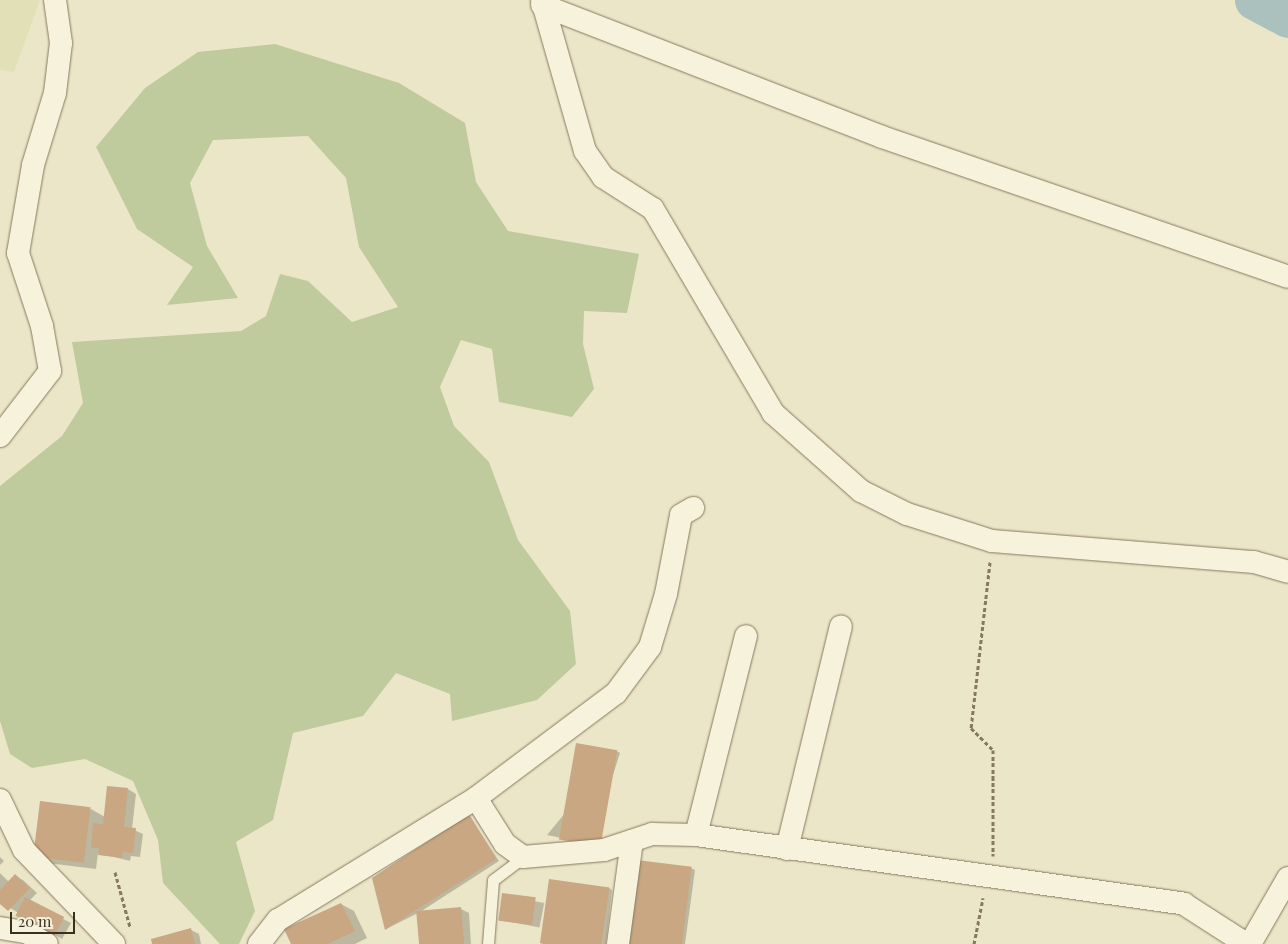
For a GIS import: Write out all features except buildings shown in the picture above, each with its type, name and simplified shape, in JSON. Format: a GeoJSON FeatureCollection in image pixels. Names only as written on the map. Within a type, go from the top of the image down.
{"type":"FeatureCollection","features":[{"type":"Feature","properties":{"kind":"street"},"geometry":{"type":"LineString","coordinates":[[0,436],[50,371],[42,326],[18,253],[33,165],[55,93],[61,42],[55,0]]}},
{"type":"Feature","properties":{"kind":"street"},"geometry":{"type":"LineString","coordinates":[[542,2],[882,138],[1288,278]]}},
{"type":"Feature","properties":{"kind":"street"},"geometry":{"type":"LineString","coordinates":[[542,2],[585,151],[603,178],[654,209],[773,413],[861,491],[907,514],[992,542],[1254,562],[1288,572]]}},
{"type":"Feature","properties":{"kind":"street"},"geometry":{"type":"LineString","coordinates":[[259,944],[278,920],[476,798],[616,693],[650,647],[666,594],[681,515],[693,508]]}},
{"type":"Feature","properties":{"kind":"street"},"geometry":{"type":"LineString","coordinates":[[787,849],[841,626]]}},
{"type":"Feature","properties":{"kind":"street"},"geometry":{"type":"LineString","coordinates":[[696,835],[746,636]]}},
{"type":"Feature","properties":{"kind":"street"},"geometry":{"type":"LineString","coordinates":[[476,798],[505,844],[523,857],[604,850],[652,834],[696,835],[1076,892],[1119,892],[1184,904],[1246,944]]}},
{"type":"Feature","properties":{"kind":"street"},"geometry":{"type":"LineString","coordinates":[[0,800],[24,850],[123,940]]}},
{"type":"Feature","properties":{"kind":"street"},"geometry":{"type":"LineString","coordinates":[[618,944],[632,841]]}},
{"type":"Feature","properties":{"kind":"street"},"geometry":{"type":"LineString","coordinates":[[1250,944],[1288,878]]}},
{"type":"Feature","properties":{"kind":"street"},"geometry":{"type":"LineString","coordinates":[[0,928],[26,932],[47,944]]}},
{"type":"Feature","properties":{"kind":"lane"},"geometry":{"type":"LineString","coordinates":[[488,944],[493,880],[523,857]]}},
{"type":"Feature","properties":{"kind":"path"},"geometry":{"type":"LineString","coordinates":[[974,944],[987,878],[993,863],[992,750],[971,728],[992,542]]}},
{"type":"Feature","properties":{"kind":"path"},"geometry":{"type":"LineString","coordinates":[[115,872],[123,940]]}},
{"type":"Feature","properties":{"kind":"green space"},"geometry":{"type":"Polygon","coordinates":[[[0,0],[40,0],[14,72],[0,70],[0,0]]]}},
{"type":"Feature","properties":{"kind":"green space"},"geometry":{"type":"Polygon","coordinates":[[[275,44],[399,83],[465,123],[476,182],[508,231],[639,254],[627,313],[584,311],[583,344],[594,389],[572,417],[499,402],[492,349],[461,340],[440,387],[454,426],[489,462],[518,540],[570,611],[576,664],[537,700],[452,721],[450,694],[396,673],[363,716],[293,733],[273,820],[236,842],[255,911],[239,944],[220,944],[163,883],[158,840],[133,781],[85,759],[32,768],[10,754],[0,721],[0,486],[62,436],[83,403],[72,342],[241,331],[266,316],[280,274],[308,281],[352,322],[398,307],[359,247],[346,178],[308,136],[213,140],[190,183],[207,246],[238,298],[167,305],[193,267],[137,229],[96,147],[145,88],[198,52],[275,44]]]}},
{"type":"Feature","properties":{"kind":"waterway"},"geometry":{"type":"LineString","coordinates":[[1254,0],[1288,18]]}}]}
